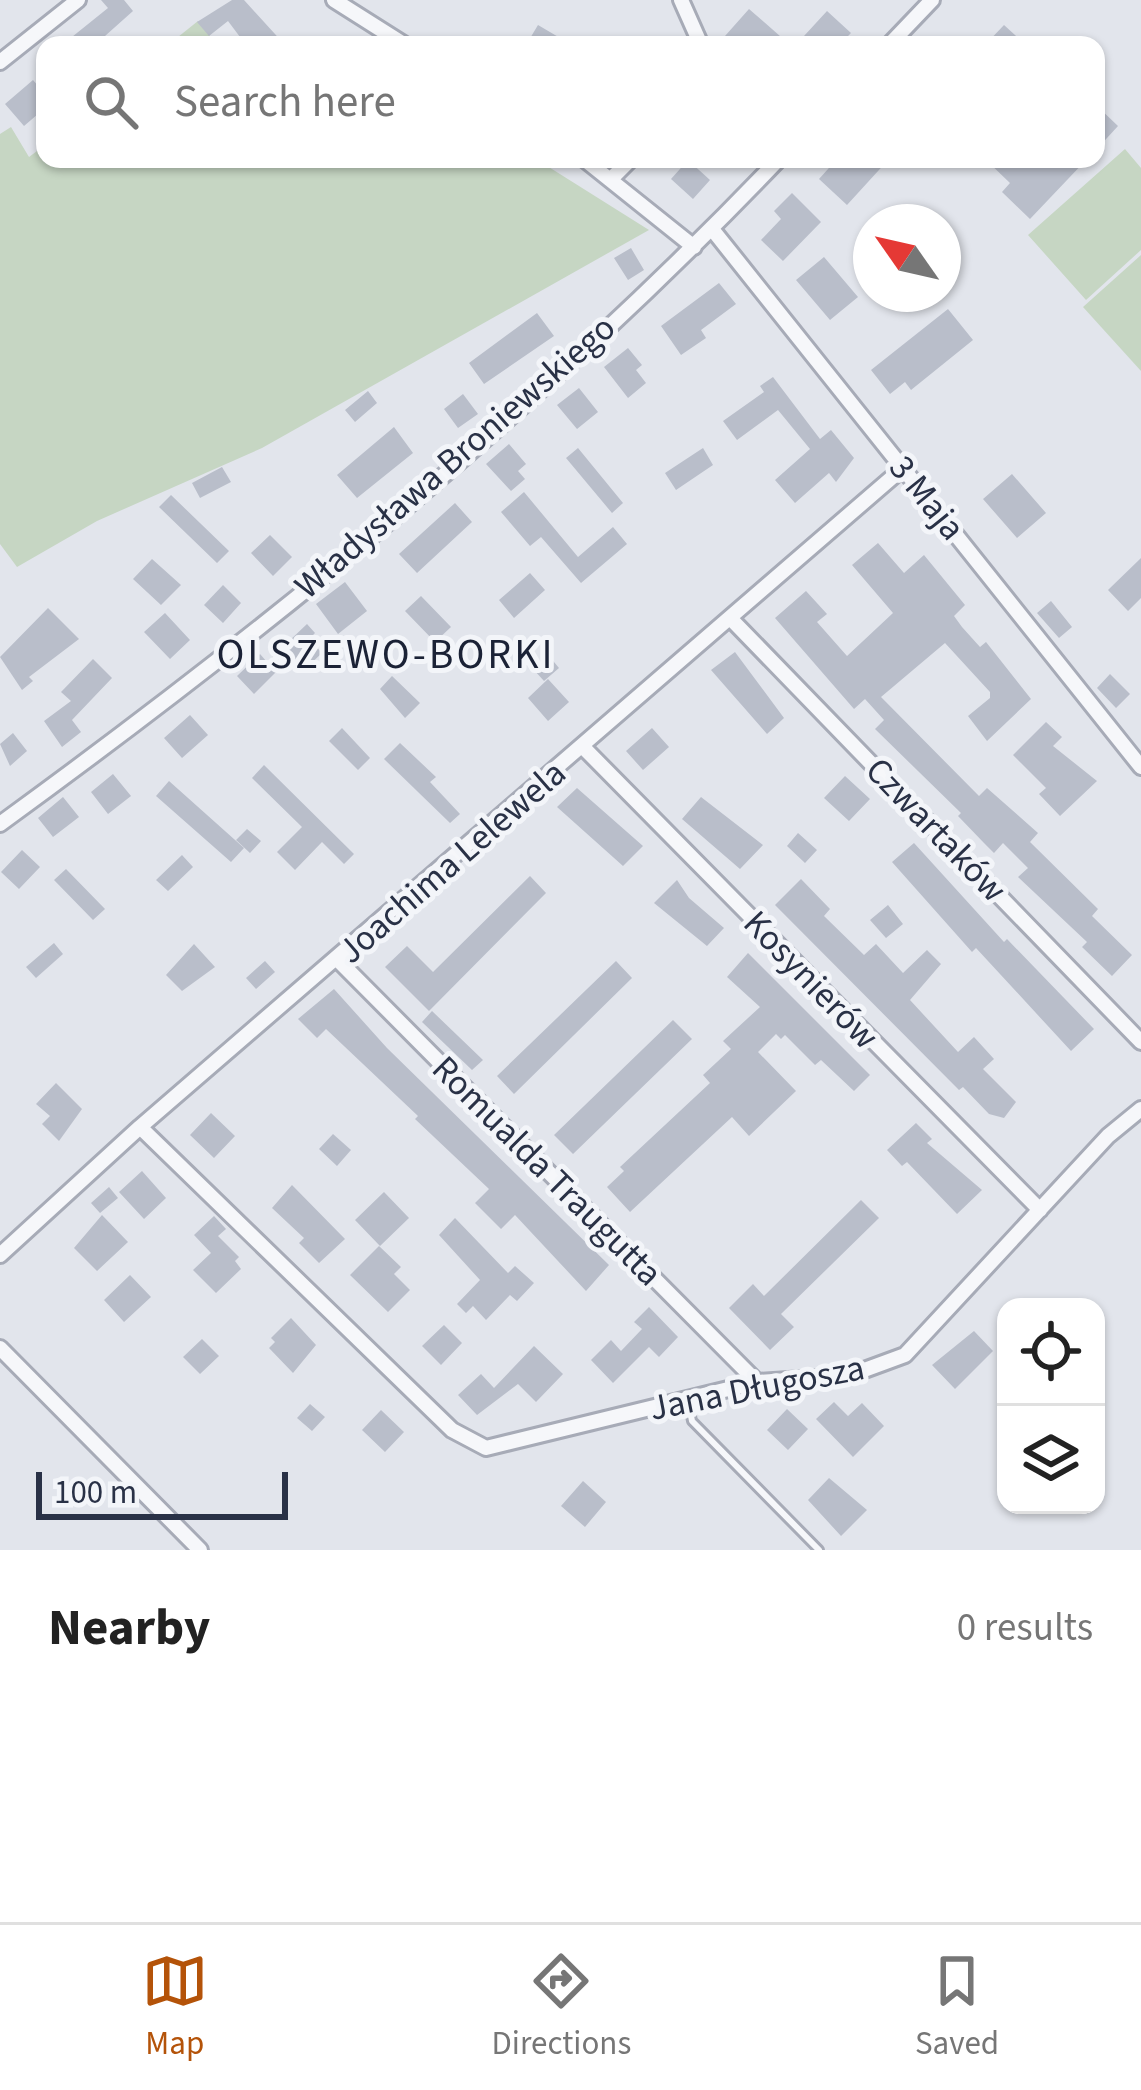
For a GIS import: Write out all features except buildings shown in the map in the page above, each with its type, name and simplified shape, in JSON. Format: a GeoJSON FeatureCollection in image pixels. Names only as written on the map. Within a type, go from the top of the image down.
{"type":"FeatureCollection","features":[{"type":"Feature","properties":{"kind":"street"},"geometry":{"type":"LineString","coordinates":[[0,62],[78,0]]}},
{"type":"Feature","properties":{"kind":"street"},"geometry":{"type":"LineString","coordinates":[[334,0],[391,36]]}},
{"type":"Feature","properties":{"kind":"street"},"geometry":{"type":"LineString","coordinates":[[681,0],[697,36]]}},
{"type":"Feature","properties":{"kind":"street"},"geometry":{"type":"LineString","coordinates":[[898,36],[932,0]]}},
{"type":"Feature","properties":{"kind":"street"},"geometry":{"type":"LineString","coordinates":[[598,168],[694,247]]}},
{"type":"Feature","properties":{"kind":"street"},"geometry":{"type":"LineString","coordinates":[[614,178],[623,168]]}},
{"type":"Feature","properties":{"kind":"street","name":"Władysława Broniewskiego"},"geometry":{"type":"LineString","coordinates":[[0,824],[381,527],[694,247],[770,168]]}},
{"type":"Feature","properties":{"kind":"street","name":"3 Maja"},"geometry":{"type":"LineString","coordinates":[[712,229],[1141,767]]}},
{"type":"Feature","properties":{"kind":"street","name":"Joachima Lelewela"},"geometry":{"type":"LineString","coordinates":[[0,1255],[140,1127],[903,468]]}},
{"type":"Feature","properties":{"kind":"street","name":"Czwartaków"},"geometry":{"type":"LineString","coordinates":[[731,619],[1141,1042]]}},
{"type":"Feature","properties":{"kind":"street","name":"Kosynierów"},"geometry":{"type":"LineString","coordinates":[[584,748],[1040,1210]]}},
{"type":"Feature","properties":{"kind":"street","name":"Romualda Traugutta"},"geometry":{"type":"LineString","coordinates":[[338,959],[757,1382]]}},
{"type":"Feature","properties":{"kind":"street","name":"Jana Długosza"},"geometry":{"type":"LineString","coordinates":[[140,1127],[452,1430],[486,1448],[757,1382],[848,1376],[905,1355],[1141,1109]]}},
{"type":"Feature","properties":{"kind":"street"},"geometry":{"type":"LineString","coordinates":[[0,1348],[200,1550]]}},
{"type":"Feature","properties":{"kind":"lane"},"geometry":{"type":"LineString","coordinates":[[688,1400],[692,1421],[819,1550]]}},
{"type":"Feature","properties":{"kind":"green space"},"geometry":{"type":"Polygon","coordinates":[[[198,21],[210,36],[179,36],[198,21]]]}},
{"type":"Feature","properties":{"kind":"green space"},"geometry":{"type":"Polygon","coordinates":[[[11,127],[29,157],[36,152],[36,168],[550,168],[649,230],[262,448],[97,521],[17,567],[0,544],[0,134],[11,127]]]}},
{"type":"Feature","properties":{"kind":"green space"},"geometry":{"type":"Polygon","coordinates":[[[1125,149],[1141,168],[1141,250],[1086,300],[1028,235],[1125,149]]]}},
{"type":"Feature","properties":{"kind":"green space"},"geometry":{"type":"Polygon","coordinates":[[[1141,255],[1141,371],[1083,307],[1141,255]]]}},
{"type":"Feature","properties":{"kind":"district","name":"OLSZEWO-BORKI"},"geometry":{"type":"Point","coordinates":[386,655]}}]}
